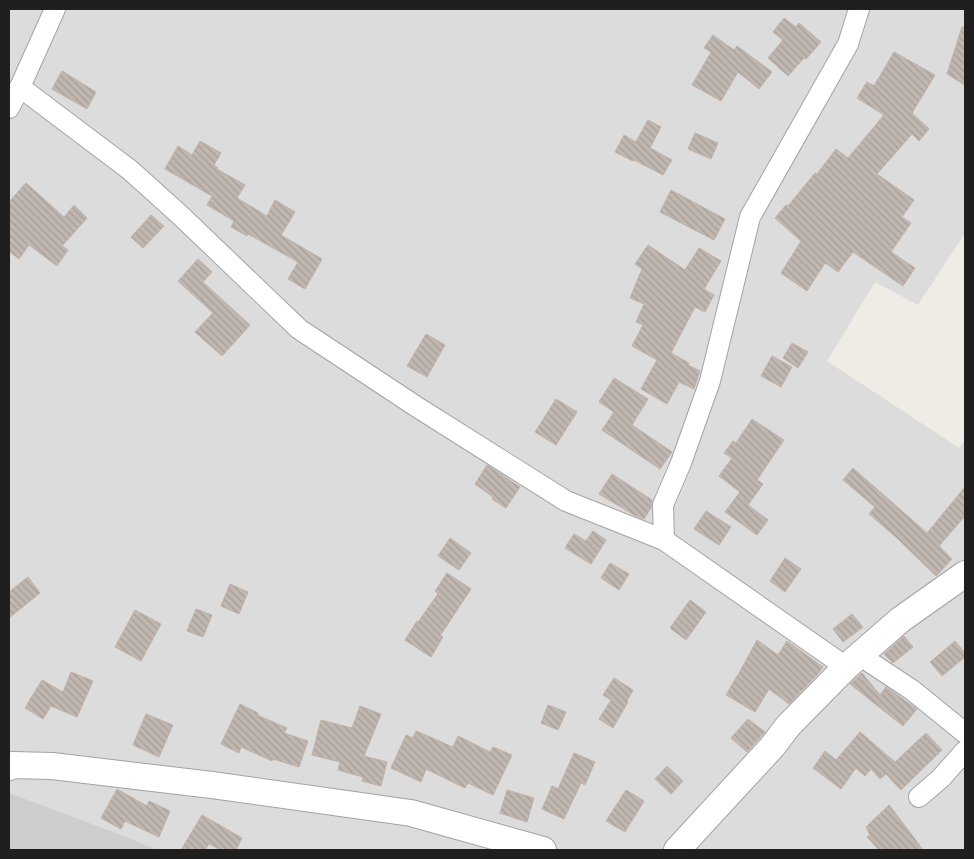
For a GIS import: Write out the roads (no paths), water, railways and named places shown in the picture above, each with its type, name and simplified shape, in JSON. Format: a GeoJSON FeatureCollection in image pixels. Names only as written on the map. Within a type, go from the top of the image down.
{"type":"FeatureCollection","features":[{"type":"Feature","properties":{"kind":"street"},"geometry":{"type":"LineString","coordinates":[[9,108],[55,9]]}},
{"type":"Feature","properties":{"kind":"street"},"geometry":{"type":"LineString","coordinates":[[664,540],[663,505],[681,463],[710,381],[750,217],[848,44],[858,9]]}},
{"type":"Feature","properties":{"kind":"street"},"geometry":{"type":"LineString","coordinates":[[20,87],[130,170],[299,329],[409,402],[566,501],[664,540],[852,661],[912,690],[965,733]]}},
{"type":"Feature","properties":{"kind":"street"},"geometry":{"type":"LineString","coordinates":[[677,850],[772,747],[788,726],[852,661],[900,620],[965,574]]}},
{"type":"Feature","properties":{"kind":"street"},"geometry":{"type":"LineString","coordinates":[[919,797],[941,778],[965,751]]}},
{"type":"Feature","properties":{"kind":"street"},"geometry":{"type":"LineString","coordinates":[[10,763],[52,766],[212,785],[411,813],[543,850]]}}]}
